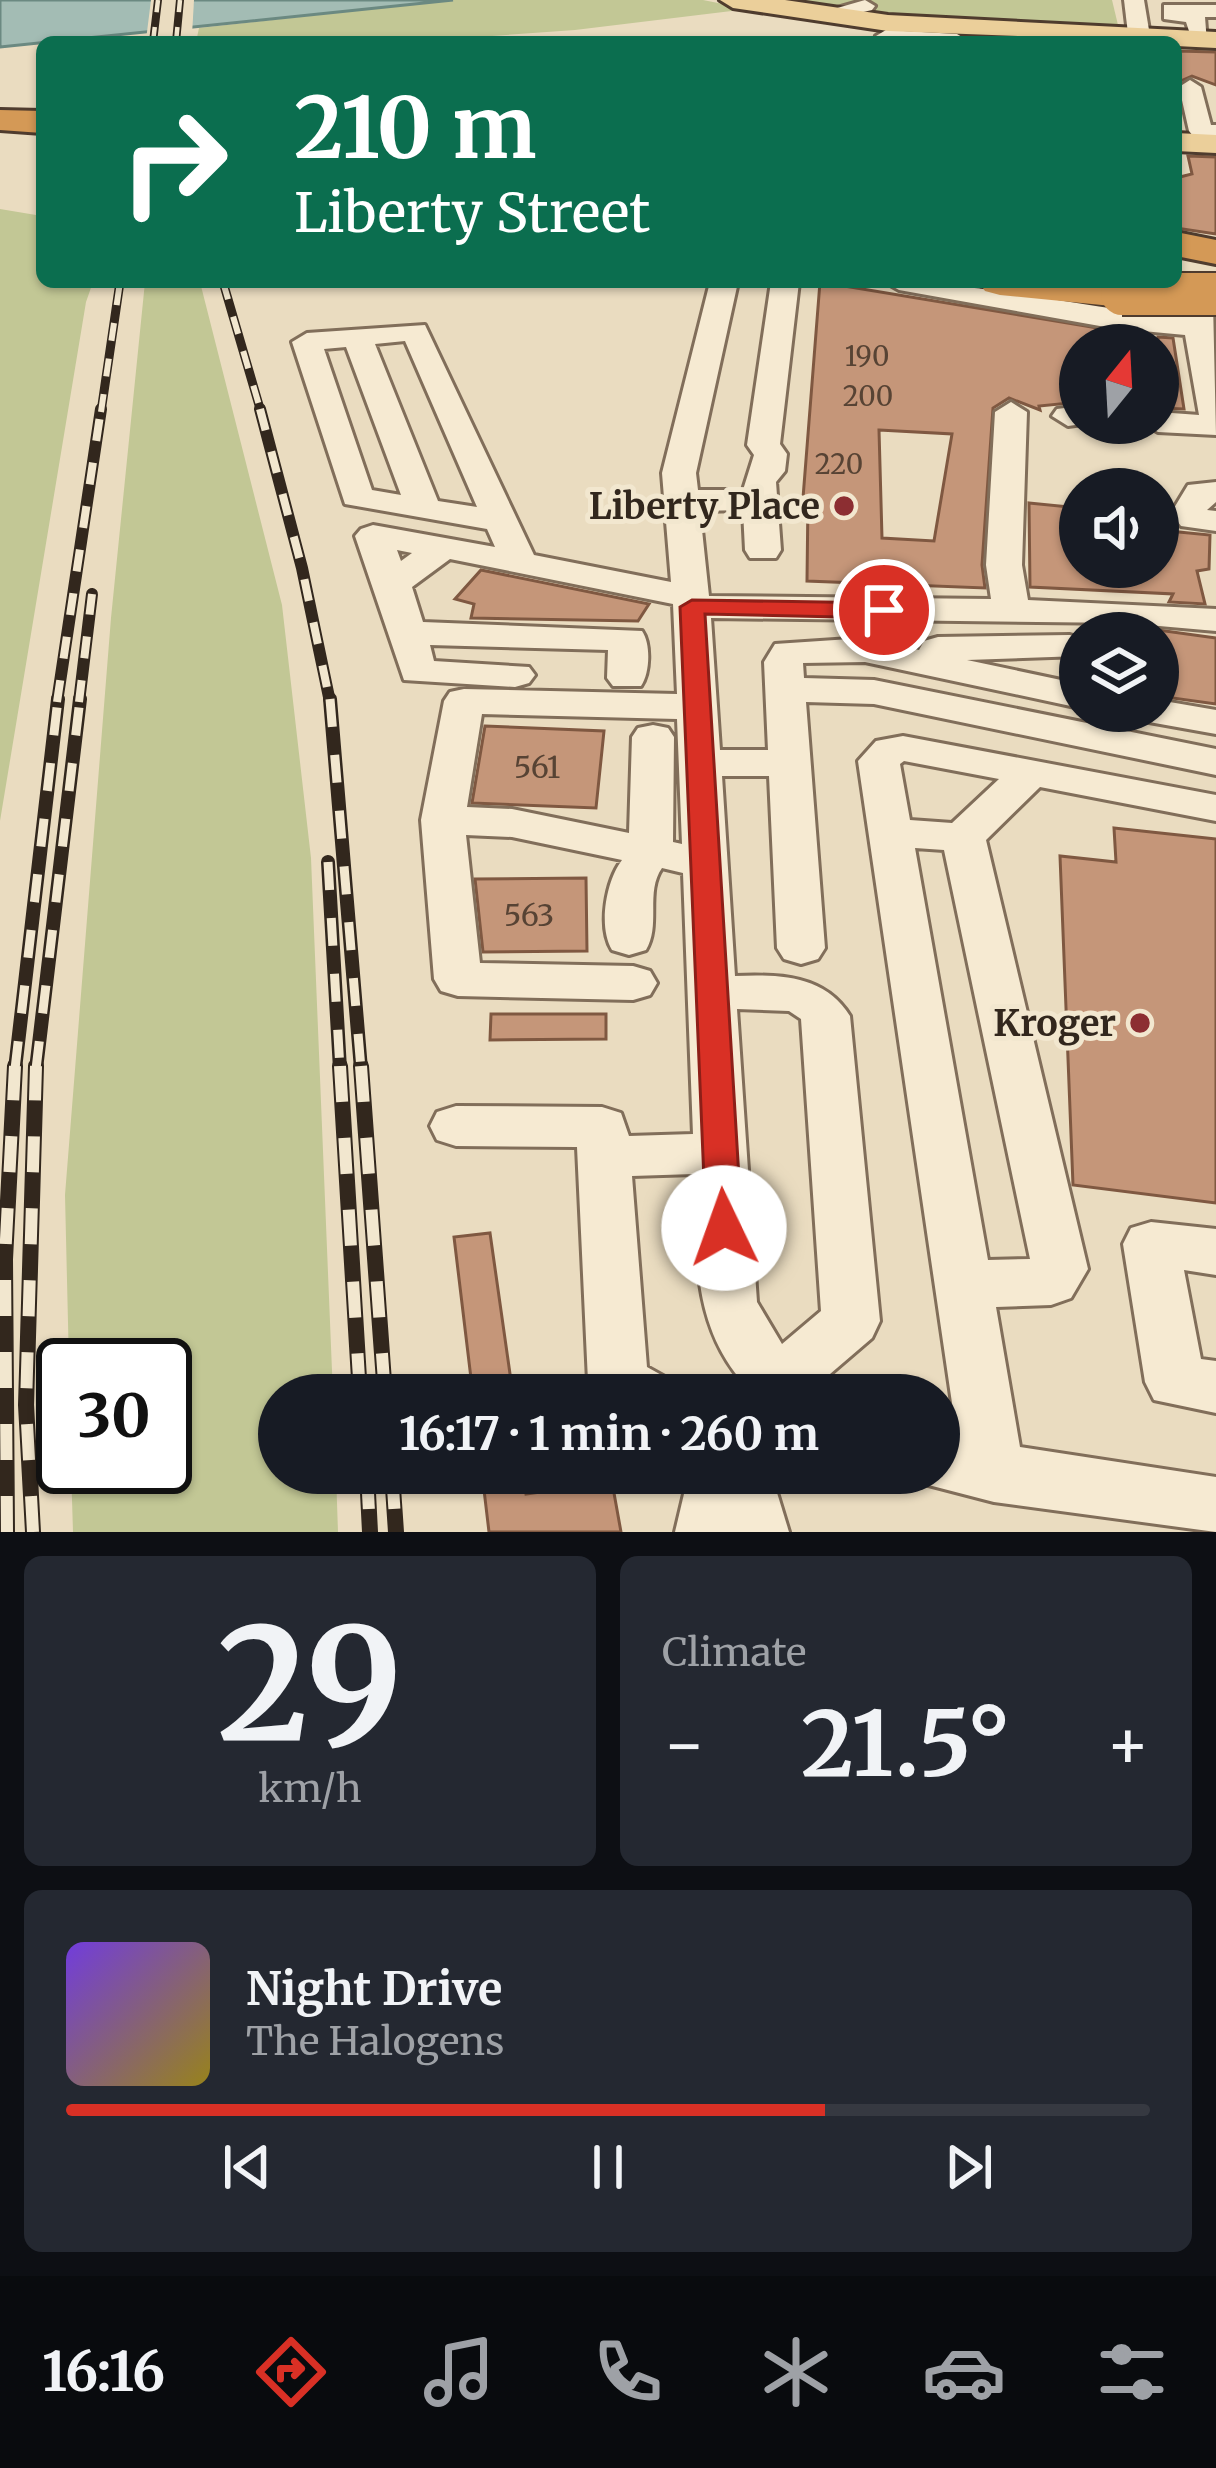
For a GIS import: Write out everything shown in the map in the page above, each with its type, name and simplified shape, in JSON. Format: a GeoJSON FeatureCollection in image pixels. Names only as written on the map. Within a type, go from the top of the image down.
{"type":"FeatureCollection","features":[{"type":"Feature","properties":{"kind":"highway"},"geometry":{"type":"LineString","coordinates":[[1182,245],[1216,252]]}},
{"type":"Feature","properties":{"kind":"highway"},"geometry":{"type":"LineString","coordinates":[[1182,259],[1216,264]]}},
{"type":"Feature","properties":{"kind":"highway"},"geometry":{"type":"LineString","coordinates":[[1061,288],[1206,310]]}},
{"type":"Feature","properties":{"kind":"main road"},"geometry":{"type":"LineString","coordinates":[[738,1],[823,16],[886,34],[1011,36]]}},
{"type":"Feature","properties":{"kind":"main road"},"geometry":{"type":"LineString","coordinates":[[1182,142],[1216,144]]}},
{"type":"Feature","properties":{"kind":"street"},"geometry":{"type":"LineString","coordinates":[[1134,0],[1140,36]]}},
{"type":"Feature","properties":{"kind":"street"},"geometry":{"type":"LineString","coordinates":[[823,16],[866,6]]}},
{"type":"Feature","properties":{"kind":"street"},"geometry":{"type":"LineString","coordinates":[[1164,8],[1174,28],[1199,37]]}},
{"type":"Feature","properties":{"kind":"street"},"geometry":{"type":"LineString","coordinates":[[1199,37],[1216,89]]}},
{"type":"Feature","properties":{"kind":"street"},"geometry":{"type":"LineString","coordinates":[[1199,37],[1201,131],[1216,132]]}},
{"type":"Feature","properties":{"kind":"street"},"geometry":{"type":"LineString","coordinates":[[723,288],[681,455],[680,501],[692,602],[728,1302],[766,1374]]}},
{"type":"Feature","properties":{"kind":"street"},"geometry":{"type":"LineString","coordinates":[[764,550],[759,481],[768,471],[771,454],[763,445],[784,288]]}},
{"type":"Feature","properties":{"kind":"street"},"geometry":{"type":"LineString","coordinates":[[933,288],[1111,319],[1206,310],[1214,398],[1179,413]]}},
{"type":"Feature","properties":{"kind":"street"},"geometry":{"type":"LineString","coordinates":[[499,520],[357,497],[308,342],[416,331],[520,562]]}},
{"type":"Feature","properties":{"kind":"street"},"geometry":{"type":"LineString","coordinates":[[357,337],[424,510]]}},
{"type":"Feature","properties":{"kind":"street"},"geometry":{"type":"LineString","coordinates":[[702,381],[771,386]]}},
{"type":"Feature","properties":{"kind":"street"},"geometry":{"type":"LineString","coordinates":[[1011,412],[1004,565],[1012,612]]}},
{"type":"Feature","properties":{"kind":"street"},"geometry":{"type":"LineString","coordinates":[[1216,491],[1200,492],[1188,508],[1193,519],[1216,521]]}},
{"type":"Feature","properties":{"kind":"street"},"geometry":{"type":"LineString","coordinates":[[680,501],[760,500]]}},
{"type":"Feature","properties":{"kind":"street"},"geometry":{"type":"LineString","coordinates":[[697,694],[627,678],[628,639],[410,633],[393,584],[443,548],[692,602],[1012,612],[1059,626]]}},
{"type":"Feature","properties":{"kind":"street"},"geometry":{"type":"LineString","coordinates":[[1179,622],[1216,620]]}},
{"type":"Feature","properties":{"kind":"street"},"geometry":{"type":"LineString","coordinates":[[800,948],[783,662],[789,652],[865,650],[1059,630]]}},
{"type":"Feature","properties":{"kind":"street"},"geometry":{"type":"LineString","coordinates":[[865,650],[1059,692]]}},
{"type":"Feature","properties":{"kind":"street"},"geometry":{"type":"LineString","coordinates":[[785,690],[874,692],[1059,713]]}},
{"type":"Feature","properties":{"kind":"street"},"geometry":{"type":"LineString","coordinates":[[633,983],[458,979],[442,820],[464,701],[697,694]]}},
{"type":"Feature","properties":{"kind":"street"},"geometry":{"type":"LineString","coordinates":[[1179,724],[1216,722]]}},
{"type":"Feature","properties":{"kind":"street"},"geometry":{"type":"LineString","coordinates":[[1171,732],[1216,762]]}},
{"type":"Feature","properties":{"kind":"street"},"geometry":{"type":"LineString","coordinates":[[629,938],[633,876],[651,852],[653,737]]}},
{"type":"Feature","properties":{"kind":"street"},"geometry":{"type":"LineString","coordinates":[[1216,808],[903,748],[891,750],[879,761],[962,1284],[966,1468],[1216,1506]]}},
{"type":"Feature","properties":{"kind":"street"},"geometry":{"type":"LineString","coordinates":[[701,763],[789,763]]}},
{"type":"Feature","properties":{"kind":"street"},"geometry":{"type":"LineString","coordinates":[[887,833],[963,837],[1030,773]]}},
{"type":"Feature","properties":{"kind":"street"},"geometry":{"type":"LineString","coordinates":[[442,820],[512,824],[705,863]]}},
{"type":"Feature","properties":{"kind":"street"},"geometry":{"type":"LineString","coordinates":[[962,1284],[1051,1282],[1060,1269],[963,837]]}},
{"type":"Feature","properties":{"kind":"street"},"geometry":{"type":"LineString","coordinates":[[712,993],[806,996],[820,1005],[825,1016],[850,1321],[793,1374]]}},
{"type":"Feature","properties":{"kind":"street"},"geometry":{"type":"LineString","coordinates":[[456,1126],[602,1127],[618,1374]]}},
{"type":"Feature","properties":{"kind":"street"},"geometry":{"type":"LineString","coordinates":[[604,1157],[720,1154]]}},
{"type":"Feature","properties":{"kind":"street"},"geometry":{"type":"LineString","coordinates":[[1216,1252],[1151,1244],[1175,1382],[1216,1388]]}},
{"type":"Feature","properties":{"kind":"street"},"geometry":{"type":"LineString","coordinates":[[707,1532],[716,1494]]}},
{"type":"Feature","properties":{"kind":"street"},"geometry":{"type":"LineString","coordinates":[[746,1494],[758,1532]]}},
{"type":"Feature","properties":{"kind":"green space"},"geometry":{"type":"Polygon","coordinates":[[[453,0],[703,0],[748,9],[492,36],[197,36],[199,28],[453,0]]]}},
{"type":"Feature","properties":{"kind":"green space"},"geometry":{"type":"Polygon","coordinates":[[[771,0],[1112,0],[1118,25],[887,16],[771,0]]]}},
{"type":"Feature","properties":{"kind":"green space"},"geometry":{"type":"Polygon","coordinates":[[[0,209],[36,215],[36,288],[91,288],[0,821],[0,209]]]}},
{"type":"Feature","properties":{"kind":"green space"},"geometry":{"type":"Polygon","coordinates":[[[144,288],[202,288],[282,605],[311,858],[332,1374],[258,1374],[258,1494],[337,1494],[338,1532],[73,1532],[72,1494],[192,1494],[192,1338],[68,1338],[65,1195],[111,618],[144,288]]]}},
{"type":"Feature","properties":{"kind":"water"},"geometry":{"type":"Polygon","coordinates":[[[0,0],[453,0],[106,36],[36,36],[36,43],[0,47],[0,0]]]}},
{"type":"Feature","properties":{"kind":"pier"},"geometry":{"type":"Polygon","coordinates":[[[151,0],[194,0],[192,35],[146,36],[151,0]]]}},
{"type":"Feature","properties":{"kind":"building"},"geometry":{"type":"Polygon","coordinates":[[[1182,51],[1216,52],[1216,85],[1192,76],[1182,80],[1182,51]]]}},
{"type":"Feature","properties":{"kind":"building"},"geometry":{"type":"Polygon","coordinates":[[[1188,156],[1216,157],[1216,234],[1182,229],[1182,176],[1192,174],[1188,156]]]}},
{"type":"Feature","properties":{"kind":"building"},"geometry":{"type":"Polygon","coordinates":[[[820,288],[856,288],[1074,324],[1059,324],[1059,404],[1039,406],[1040,410],[1009,398],[993,408],[982,565],[985,588],[807,581],[808,498],[803,498],[820,288]],[[879,430],[882,538],[934,541],[952,434],[879,430]]]}},
{"type":"Feature","properties":{"kind":"building"},"geometry":{"type":"Polygon","coordinates":[[[1029,503],[1059,506],[1059,588],[1179,588],[1179,532],[1210,535],[1209,569],[1197,571],[1205,604],[1169,602],[1173,594],[1030,587],[1029,503]]]}},
{"type":"Feature","properties":{"kind":"building"},"geometry":{"type":"Polygon","coordinates":[[[481,570],[649,604],[638,621],[471,618],[474,604],[455,599],[481,570]]]}},
{"type":"Feature","properties":{"kind":"building"},"geometry":{"type":"Polygon","coordinates":[[[1179,633],[1216,638],[1216,704],[1179,699],[1179,633]]]}},
{"type":"Feature","properties":{"kind":"building"},"geometry":{"type":"Polygon","coordinates":[[[485,726],[604,731],[596,808],[472,803],[485,726]]]}},
{"type":"Feature","properties":{"kind":"building","name":"Kroger"},"geometry":{"type":"Polygon","coordinates":[[[1114,828],[1216,839],[1216,1203],[1073,1185],[1060,856],[1116,862],[1114,828]]]}},
{"type":"Feature","properties":{"kind":"building"},"geometry":{"type":"Polygon","coordinates":[[[586,878],[587,951],[483,952],[475,879],[586,878]]]}},
{"type":"Feature","properties":{"kind":"building"},"geometry":{"type":"Polygon","coordinates":[[[491,1014],[606,1014],[606,1039],[490,1040],[491,1014]]]}},
{"type":"Feature","properties":{"kind":"building"},"geometry":{"type":"Polygon","coordinates":[[[490,1233],[510,1374],[470,1374],[454,1237],[490,1233]]]}},
{"type":"Feature","properties":{"kind":"building"},"geometry":{"type":"Polygon","coordinates":[[[484,1494],[614,1494],[621,1532],[489,1532],[484,1494]]]}},
{"type":"Feature","properties":{"kind":"railway"},"geometry":{"type":"LineString","coordinates":[[154,36],[158,0]]}},
{"type":"Feature","properties":{"kind":"railway"},"geometry":{"type":"LineString","coordinates":[[177,36],[180,0]]}},
{"type":"Feature","properties":{"kind":"railway"},"geometry":{"type":"LineString","coordinates":[[101,412],[119,288]]}},
{"type":"Feature","properties":{"kind":"railway"},"geometry":{"type":"LineString","coordinates":[[225,288],[261,412]]}},
{"type":"Feature","properties":{"kind":"railway"},"geometry":{"type":"LineString","coordinates":[[57,702],[101,409]]}},
{"type":"Feature","properties":{"kind":"railway"},"geometry":{"type":"LineString","coordinates":[[260,409],[302,568],[330,702]]}},
{"type":"Feature","properties":{"kind":"railway"},"geometry":{"type":"LineString","coordinates":[[79,702],[92,594]]}},
{"type":"Feature","properties":{"kind":"railway"},"geometry":{"type":"LineString","coordinates":[[15,1069],[58,699]]}},
{"type":"Feature","properties":{"kind":"railway"},"geometry":{"type":"LineString","coordinates":[[36,1069],[80,699]]}},
{"type":"Feature","properties":{"kind":"railway"},"geometry":{"type":"LineString","coordinates":[[330,699],[361,1069]]}},
{"type":"Feature","properties":{"kind":"railway"},"geometry":{"type":"LineString","coordinates":[[328,862],[340,1069]]}},
{"type":"Feature","properties":{"kind":"railway"},"geometry":{"type":"LineString","coordinates":[[7,1532],[5,1259],[15,1066]]}},
{"type":"Feature","properties":{"kind":"railway"},"geometry":{"type":"LineString","coordinates":[[33,1532],[26,1405],[36,1066]]}},
{"type":"Feature","properties":{"kind":"railway"},"geometry":{"type":"LineString","coordinates":[[340,1066],[359,1374]]}},
{"type":"Feature","properties":{"kind":"railway"},"geometry":{"type":"LineString","coordinates":[[361,1066],[383,1374]]}},
{"type":"Feature","properties":{"kind":"railway"},"geometry":{"type":"LineString","coordinates":[[368,1494],[370,1532]]}},
{"type":"Feature","properties":{"kind":"railway"},"geometry":{"type":"LineString","coordinates":[[393,1494],[396,1532]]}},
{"type":"Feature","properties":{"kind":"place","name":"Liberty Place"},"geometry":{"type":"Point","coordinates":[844,506]}},
{"type":"Feature","properties":{"kind":"place","name":"Kroger"},"geometry":{"type":"Point","coordinates":[1140,1023]}},
{"type":"Feature","properties":{"kind":"route"},"geometry":{"type":"LineString","coordinates":[[724,1228],[692,607],[884,610]]}}]}
